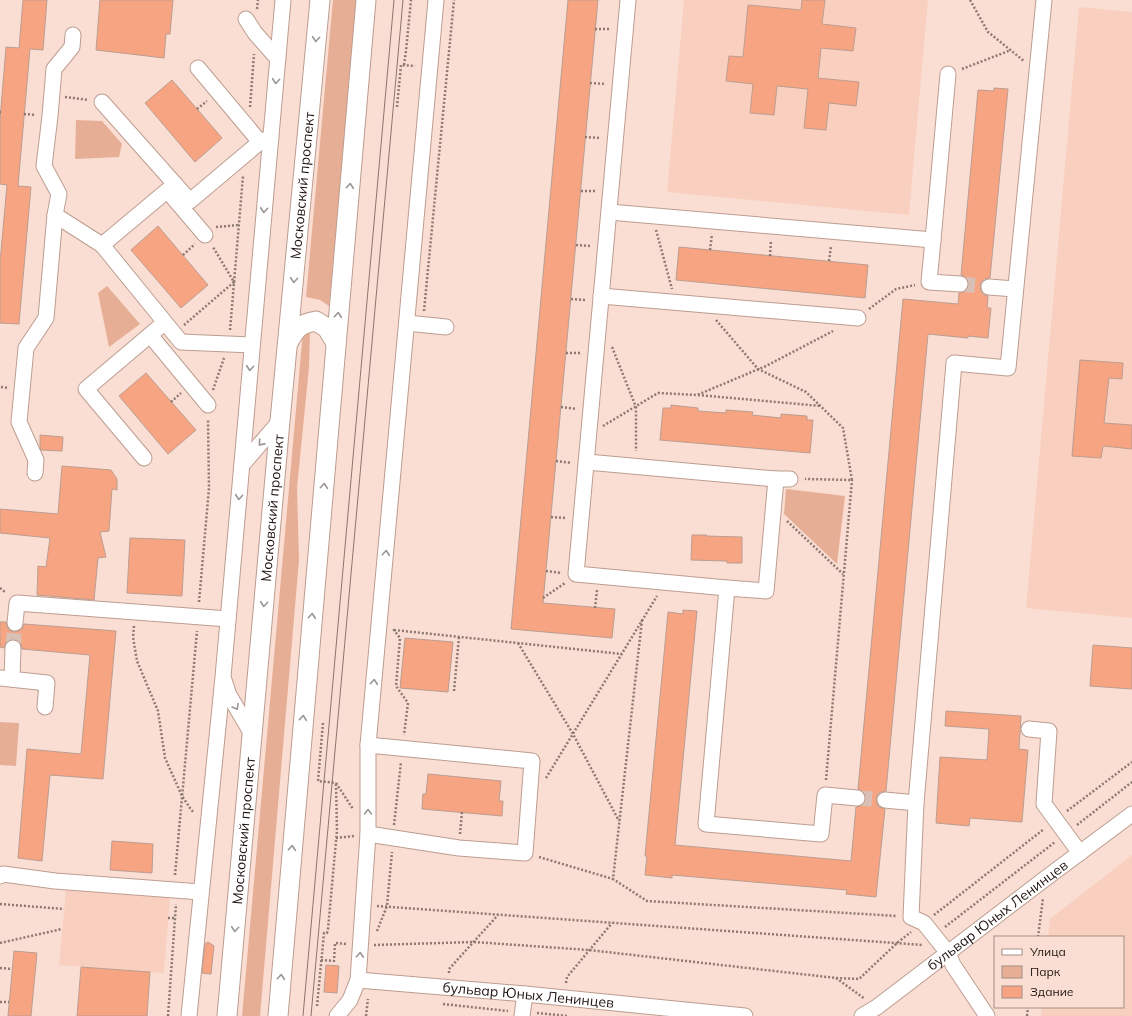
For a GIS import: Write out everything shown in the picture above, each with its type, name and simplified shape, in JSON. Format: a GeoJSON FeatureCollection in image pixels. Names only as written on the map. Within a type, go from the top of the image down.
{"type":"FeatureCollection","features":[{"type":"Feature","properties":{"kind":"main road","name":"Московский проспект"},"geometry":{"type":"LineString","coordinates":[[227,1016],[280,421],[320,0]]}},
{"type":"Feature","properties":{"kind":"main road"},"geometry":{"type":"LineString","coordinates":[[278,1016],[366,0]]}},
{"type":"Feature","properties":{"kind":"main road"},"geometry":{"type":"LineString","coordinates":[[288,343],[294,331],[305,323],[316,321],[327,328],[336,343]]}},
{"type":"Feature","properties":{"kind":"street"},"geometry":{"type":"LineString","coordinates":[[189,1016],[223,677],[242,465],[252,345],[265,139],[278,59],[283,0]]}},
{"type":"Feature","properties":{"kind":"street"},"geometry":{"type":"LineString","coordinates":[[337,1016],[364,981],[361,944],[368,834],[368,745],[436,0]]}},
{"type":"Feature","properties":{"kind":"street"},"geometry":{"type":"LineString","coordinates":[[586,462],[783,479],[773,508],[766,591],[576,574],[586,462],[589,435],[628,0]]}},
{"type":"Feature","properties":{"kind":"street"},"geometry":{"type":"LineString","coordinates":[[987,1016],[953,965],[948,953],[918,920],[916,803],[954,363],[1008,368],[1044,0]]}},
{"type":"Feature","properties":{"kind":"street"},"geometry":{"type":"LineString","coordinates":[[246,19],[278,59]]}},
{"type":"Feature","properties":{"kind":"street"},"geometry":{"type":"LineString","coordinates":[[35,473],[36,460],[18,422],[26,348],[46,318],[55,215],[59,194],[44,166],[54,69],[72,47],[73,35]]}},
{"type":"Feature","properties":{"kind":"street"},"geometry":{"type":"LineString","coordinates":[[198,68],[265,139]]}},
{"type":"Feature","properties":{"kind":"street"},"geometry":{"type":"LineString","coordinates":[[948,74],[929,282],[960,284]]}},
{"type":"Feature","properties":{"kind":"street"},"geometry":{"type":"LineString","coordinates":[[102,102],[171,188],[205,235]]}},
{"type":"Feature","properties":{"kind":"street"},"geometry":{"type":"LineString","coordinates":[[171,188],[190,201],[265,139]]}},
{"type":"Feature","properties":{"kind":"street"},"geometry":{"type":"LineString","coordinates":[[102,245],[171,188]]}},
{"type":"Feature","properties":{"kind":"street"},"geometry":{"type":"LineString","coordinates":[[609,212],[933,240]]}},
{"type":"Feature","properties":{"kind":"street"},"geometry":{"type":"LineString","coordinates":[[55,215],[102,245],[180,342],[252,345]]}},
{"type":"Feature","properties":{"kind":"street"},"geometry":{"type":"LineString","coordinates":[[989,287],[1015,289]]}},
{"type":"Feature","properties":{"kind":"street"},"geometry":{"type":"LineString","coordinates":[[601,296],[858,318]]}},
{"type":"Feature","properties":{"kind":"street"},"geometry":{"type":"LineString","coordinates":[[407,323],[446,327]]}},
{"type":"Feature","properties":{"kind":"street"},"geometry":{"type":"LineString","coordinates":[[144,458],[86,389],[150,335],[169,329]]}},
{"type":"Feature","properties":{"kind":"street"},"geometry":{"type":"LineString","coordinates":[[150,335],[208,405]]}},
{"type":"Feature","properties":{"kind":"street"},"geometry":{"type":"LineString","coordinates":[[242,465],[280,421]]}},
{"type":"Feature","properties":{"kind":"street"},"geometry":{"type":"LineString","coordinates":[[727,588],[706,824],[821,834],[824,795],[857,798]]}},
{"type":"Feature","properties":{"kind":"street"},"geometry":{"type":"LineString","coordinates":[[15,623],[17,603],[228,619]]}},
{"type":"Feature","properties":{"kind":"street"},"geometry":{"type":"LineString","coordinates":[[13,648],[6,678],[47,682],[45,707]]}},
{"type":"Feature","properties":{"kind":"street"},"geometry":{"type":"LineString","coordinates":[[223,677],[229,696],[253,736]]}},
{"type":"Feature","properties":{"kind":"street"},"geometry":{"type":"LineString","coordinates":[[1029,729],[1049,731],[1044,804],[1080,853]]}},
{"type":"Feature","properties":{"kind":"street"},"geometry":{"type":"LineString","coordinates":[[368,745],[532,761],[525,853],[459,848],[368,834]]}},
{"type":"Feature","properties":{"kind":"street"},"geometry":{"type":"LineString","coordinates":[[886,800],[916,803]]}},
{"type":"Feature","properties":{"kind":"street","name":"бульвар Юных Ленинцев"},"geometry":{"type":"LineString","coordinates":[[862,1016],[877,1007],[1132,814]]}},
{"type":"Feature","properties":{"kind":"street"},"geometry":{"type":"LineString","coordinates":[[0,876],[3,874],[55,880],[201,892]]}},
{"type":"Feature","properties":{"kind":"street","name":"бульвар Юных Ленинцев"},"geometry":{"type":"LineString","coordinates":[[364,981],[447,989],[525,994],[746,1016]]}},
{"type":"Feature","properties":{"kind":"street"},"geometry":{"type":"LineString","coordinates":[[522,1014],[525,994]]}},
{"type":"Feature","properties":{"kind":"path"},"geometry":{"type":"LineString","coordinates":[[397,107],[401,65],[404,65],[411,0]]}},
{"type":"Feature","properties":{"kind":"path"},"geometry":{"type":"LineString","coordinates":[[423,324],[454,0]]}},
{"type":"Feature","properties":{"kind":"path"},"geometry":{"type":"LineString","coordinates":[[970,0],[988,32],[1037,71]]}},
{"type":"Feature","properties":{"kind":"path"},"geometry":{"type":"LineString","coordinates":[[948,74],[1011,50]]}},
{"type":"Feature","properties":{"kind":"path"},"geometry":{"type":"LineString","coordinates":[[404,65],[430,67]]}},
{"type":"Feature","properties":{"kind":"path"},"geometry":{"type":"LineString","coordinates":[[52,96],[102,102]]}},
{"type":"Feature","properties":{"kind":"path"},"geometry":{"type":"LineString","coordinates":[[652,216],[675,302]]}},
{"type":"Feature","properties":{"kind":"path"},"geometry":{"type":"LineString","coordinates":[[169,329],[234,282],[205,235],[216,227],[239,224]]}},
{"type":"Feature","properties":{"kind":"path"},"geometry":{"type":"LineString","coordinates":[[697,395],[766,366],[858,318],[896,289],[929,282]]}},
{"type":"Feature","properties":{"kind":"path"},"geometry":{"type":"LineString","coordinates":[[703,305],[758,369],[806,392],[843,428],[852,480],[824,795]]}},
{"type":"Feature","properties":{"kind":"path"},"geometry":{"type":"LineString","coordinates":[[611,343],[636,406],[636,466]]}},
{"type":"Feature","properties":{"kind":"path"},"geometry":{"type":"LineString","coordinates":[[589,435],[658,393],[821,406]]}},
{"type":"Feature","properties":{"kind":"path"},"geometry":{"type":"LineString","coordinates":[[783,479],[852,480]]}},
{"type":"Feature","properties":{"kind":"path"},"geometry":{"type":"LineString","coordinates":[[168,1016],[177,890],[175,878],[209,488]]}},
{"type":"Feature","properties":{"kind":"path"},"geometry":{"type":"LineString","coordinates":[[773,508],[844,575]]}},
{"type":"Feature","properties":{"kind":"path"},"geometry":{"type":"LineString","coordinates":[[543,598],[576,574]]}},
{"type":"Feature","properties":{"kind":"path"},"geometry":{"type":"LineString","coordinates":[[545,781],[665,582]]}},
{"type":"Feature","properties":{"kind":"path"},"geometry":{"type":"LineString","coordinates":[[134,612],[134,637],[137,661],[158,711],[166,758],[182,796],[190,808],[208,827]]}},
{"type":"Feature","properties":{"kind":"path"},"geometry":{"type":"LineString","coordinates":[[613,879],[642,620]]}},
{"type":"Feature","properties":{"kind":"path"},"geometry":{"type":"LineString","coordinates":[[377,932],[387,906],[408,703],[396,686],[400,638],[394,630],[394,622]]}},
{"type":"Feature","properties":{"kind":"path"},"geometry":{"type":"LineString","coordinates":[[394,630],[622,654]]}},
{"type":"Feature","properties":{"kind":"path"},"geometry":{"type":"LineString","coordinates":[[454,691],[459,637]]}},
{"type":"Feature","properties":{"kind":"path"},"geometry":{"type":"LineString","coordinates":[[518,642],[573,734],[620,821]]}},
{"type":"Feature","properties":{"kind":"path"},"geometry":{"type":"LineString","coordinates":[[317,1006],[324,933],[327,933],[328,929],[336,830],[336,782],[318,781],[324,723]]}},
{"type":"Feature","properties":{"kind":"path"},"geometry":{"type":"LineString","coordinates":[[375,938],[372,945],[474,942],[589,950],[828,977],[859,979],[918,920],[1056,820],[1132,762]]}},
{"type":"Feature","properties":{"kind":"path"},"geometry":{"type":"LineString","coordinates":[[363,905],[922,945],[1132,782]]}},
{"type":"Feature","properties":{"kind":"path"},"geometry":{"type":"LineString","coordinates":[[459,848],[462,812]]}},
{"type":"Feature","properties":{"kind":"path"},"geometry":{"type":"LineString","coordinates":[[525,853],[613,879],[647,901],[918,920]]}},
{"type":"Feature","properties":{"kind":"path"},"geometry":{"type":"LineString","coordinates":[[1038,936],[1046,878]]}},
{"type":"Feature","properties":{"kind":"path"},"geometry":{"type":"LineString","coordinates":[[0,904],[64,909]]}},
{"type":"Feature","properties":{"kind":"path"},"geometry":{"type":"LineString","coordinates":[[447,989],[449,969],[498,914]]}},
{"type":"Feature","properties":{"kind":"path"},"geometry":{"type":"LineString","coordinates":[[168,918],[175,918]]}},
{"type":"Feature","properties":{"kind":"path"},"geometry":{"type":"LineString","coordinates":[[563,1016],[567,977],[613,922]]}},
{"type":"Feature","properties":{"kind":"path"},"geometry":{"type":"LineString","coordinates":[[0,943],[62,929]]}},
{"type":"Feature","properties":{"kind":"path"},"geometry":{"type":"LineString","coordinates":[[321,960],[334,961],[335,943],[361,944]]}},
{"type":"Feature","properties":{"kind":"path"},"geometry":{"type":"LineString","coordinates":[[0,968],[12,969]]}},
{"type":"Feature","properties":{"kind":"path"},"geometry":{"type":"LineString","coordinates":[[364,981],[366,1016]]}},
{"type":"Feature","properties":{"kind":"path"},"geometry":{"type":"LineString","coordinates":[[0,1002],[9,1002]]}},
{"type":"Feature","properties":{"kind":"path"},"geometry":{"type":"LineString","coordinates":[[439,1003],[522,1014],[568,1016]]}},
{"type":"Feature","properties":{"kind":"shaded area"},"geometry":{"type":"Polygon","coordinates":[[[684,0],[928,0],[909,215],[667,192],[684,0]]]}},
{"type":"Feature","properties":{"kind":"shaded area"},"geometry":{"type":"Polygon","coordinates":[[[1079,7],[1132,12],[1132,618],[1026,608],[1079,7]]]}},
{"type":"Feature","properties":{"kind":"shaded area"},"geometry":{"type":"Polygon","coordinates":[[[1132,855],[1132,1016],[1041,1016],[1042,1008],[1124,1008],[1124,936],[1048,936],[1050,919],[1132,855]]]}},
{"type":"Feature","properties":{"kind":"shaded area"},"geometry":{"type":"Polygon","coordinates":[[[66,890],[170,898],[164,973],[59,965],[66,890]]]}},
{"type":"Feature","properties":{"kind":"green space"},"geometry":{"type":"Polygon","coordinates":[[[333,0],[358,0],[329,306],[320,300],[306,297],[333,0]]]}},
{"type":"Feature","properties":{"kind":"green space"},"geometry":{"type":"Polygon","coordinates":[[[76,120],[102,121],[122,144],[119,157],[75,159],[76,120]]]}},
{"type":"Feature","properties":{"kind":"green space"},"geometry":{"type":"Polygon","coordinates":[[[107,286],[140,324],[109,347],[98,293],[107,286]]]}},
{"type":"Feature","properties":{"kind":"green space"},"geometry":{"type":"Polygon","coordinates":[[[308,328],[310,332],[309,367],[297,488],[299,560],[260,1016],[242,1016],[303,331],[308,328]]]}},
{"type":"Feature","properties":{"kind":"green space"},"geometry":{"type":"Polygon","coordinates":[[[786,489],[845,496],[837,564],[784,514],[786,489]]]}},
{"type":"Feature","properties":{"kind":"green space"},"geometry":{"type":"Polygon","coordinates":[[[0,722],[19,723],[16,766],[0,765],[0,722]]]}},
{"type":"Feature","properties":{"kind":"building"},"geometry":{"type":"Polygon","coordinates":[[[23,0],[47,0],[43,50],[30,49],[18,186],[31,187],[19,324],[0,323],[0,262],[7,185],[0,184],[0,120],[6,47],[19,48],[23,0]]]}},
{"type":"Feature","properties":{"kind":"building"},"geometry":{"type":"Polygon","coordinates":[[[100,0],[173,0],[170,34],[166,34],[164,58],[96,50],[100,0]]]}},
{"type":"Feature","properties":{"kind":"building"},"geometry":{"type":"Polygon","coordinates":[[[568,0],[598,0],[543,603],[615,609],[612,638],[511,629],[568,0]]]}},
{"type":"Feature","properties":{"kind":"building"},"geometry":{"type":"Polygon","coordinates":[[[802,0],[825,0],[822,24],[856,28],[853,51],[821,48],[818,78],[859,82],[856,106],[829,103],[826,130],[804,128],[808,89],[777,86],[774,115],[750,113],[753,84],[726,81],[729,56],[743,57],[748,5],[801,10],[802,0]]]}},
{"type":"Feature","properties":{"kind":"building"},"geometry":{"type":"Polygon","coordinates":[[[172,80],[222,138],[195,162],[145,103],[172,80]]]}},
{"type":"Feature","properties":{"kind":"building"},"geometry":{"type":"Polygon","coordinates":[[[994,88],[1008,89],[990,278],[981,282],[980,286],[984,295],[988,296],[987,308],[991,308],[988,338],[968,336],[968,338],[928,334],[886,791],[878,794],[876,799],[879,807],[885,809],[876,897],[846,894],[847,890],[672,875],[672,878],[645,875],[647,856],[645,856],[668,612],[683,614],[683,610],[697,611],[675,845],[851,861],[856,807],[864,803],[866,798],[862,791],[858,789],[903,299],[958,304],[959,293],[968,289],[968,280],[961,275],[978,90],[994,91],[994,88]]]}},
{"type":"Feature","properties":{"kind":"building"},"geometry":{"type":"Polygon","coordinates":[[[158,226],[208,285],[181,308],[131,250],[158,226]]]}},
{"type":"Feature","properties":{"kind":"building"},"geometry":{"type":"Polygon","coordinates":[[[679,247],[868,265],[865,298],[676,280],[679,247]]]}},
{"type":"Feature","properties":{"kind":"building"},"geometry":{"type":"Polygon","coordinates":[[[1080,360],[1123,363],[1122,379],[1109,378],[1104,423],[1132,425],[1132,449],[1103,446],[1101,458],[1072,456],[1080,360]]]}},
{"type":"Feature","properties":{"kind":"building"},"geometry":{"type":"Polygon","coordinates":[[[146,373],[196,430],[168,454],[119,396],[146,373]]]}},
{"type":"Feature","properties":{"kind":"building"},"geometry":{"type":"Polygon","coordinates":[[[671,405],[698,408],[698,411],[726,413],[726,410],[753,412],[752,415],[781,418],[781,414],[807,416],[807,420],[813,420],[810,453],[660,440],[663,408],[671,408],[671,405]]]}},
{"type":"Feature","properties":{"kind":"building"},"geometry":{"type":"Polygon","coordinates":[[[40,435],[63,437],[62,451],[41,450],[40,435]]]}},
{"type":"Feature","properties":{"kind":"building"},"geometry":{"type":"Polygon","coordinates":[[[62,466],[111,470],[117,479],[117,490],[112,489],[109,531],[100,532],[106,557],[98,558],[94,600],[37,595],[38,566],[46,567],[50,538],[0,533],[0,509],[58,514],[62,466]]]}},
{"type":"Feature","properties":{"kind":"building"},"geometry":{"type":"Polygon","coordinates":[[[692,535],[742,537],[742,563],[691,560],[692,535]]]}},
{"type":"Feature","properties":{"kind":"building"},"geometry":{"type":"Polygon","coordinates":[[[130,538],[185,540],[182,596],[127,593],[130,538]]]}},
{"type":"Feature","properties":{"kind":"building"},"geometry":{"type":"Polygon","coordinates":[[[0,622],[6,622],[9,630],[14,632],[22,629],[24,624],[116,631],[103,779],[50,775],[42,861],[18,858],[27,749],[81,754],[90,655],[22,649],[21,643],[14,639],[8,640],[4,648],[0,647],[0,622]]]}},
{"type":"Feature","properties":{"kind":"building"},"geometry":{"type":"Polygon","coordinates":[[[405,638],[453,642],[448,692],[400,688],[405,638]]]}},
{"type":"Feature","properties":{"kind":"building"},"geometry":{"type":"Polygon","coordinates":[[[1093,645],[1132,648],[1132,689],[1090,686],[1093,645]]]}},
{"type":"Feature","properties":{"kind":"building"},"geometry":{"type":"Polygon","coordinates":[[[946,711],[1021,716],[1019,749],[1028,750],[1022,822],[970,818],[969,826],[936,823],[940,757],[987,760],[989,729],[945,726],[946,711]]]}},
{"type":"Feature","properties":{"kind":"building"},"geometry":{"type":"Polygon","coordinates":[[[428,774],[501,781],[499,801],[503,801],[502,816],[422,809],[423,794],[426,794],[428,774]]]}},
{"type":"Feature","properties":{"kind":"building"},"geometry":{"type":"Polygon","coordinates":[[[112,841],[153,844],[152,873],[110,870],[112,841]]]}},
{"type":"Feature","properties":{"kind":"building"},"geometry":{"type":"Polygon","coordinates":[[[208,942],[214,946],[211,974],[202,973],[205,944],[208,942]]]}},
{"type":"Feature","properties":{"kind":"building"},"geometry":{"type":"Polygon","coordinates":[[[14,951],[37,953],[31,1016],[8,1016],[14,951]]]}},
{"type":"Feature","properties":{"kind":"building"},"geometry":{"type":"Polygon","coordinates":[[[326,965],[339,966],[337,993],[324,992],[326,965]]]}},
{"type":"Feature","properties":{"kind":"building"},"geometry":{"type":"Polygon","coordinates":[[[81,967],[150,972],[147,1016],[77,1016],[81,967]]]}},
{"type":"Feature","properties":{"kind":"tunnel"},"geometry":{"type":"LineString","coordinates":[[960,284],[989,287]]}},
{"type":"Feature","properties":{"kind":"tunnel"},"geometry":{"type":"LineString","coordinates":[[13,648],[15,623]]}},
{"type":"Feature","properties":{"kind":"tunnel"},"geometry":{"type":"LineString","coordinates":[[857,798],[885,800]]}},
{"type":"Feature","properties":{"kind":"tram line"},"geometry":{"type":"LineString","coordinates":[[303,1016],[394,0]]}},
{"type":"Feature","properties":{"kind":"tram line"},"geometry":{"type":"LineString","coordinates":[[311,1016],[403,0]]}}]}
